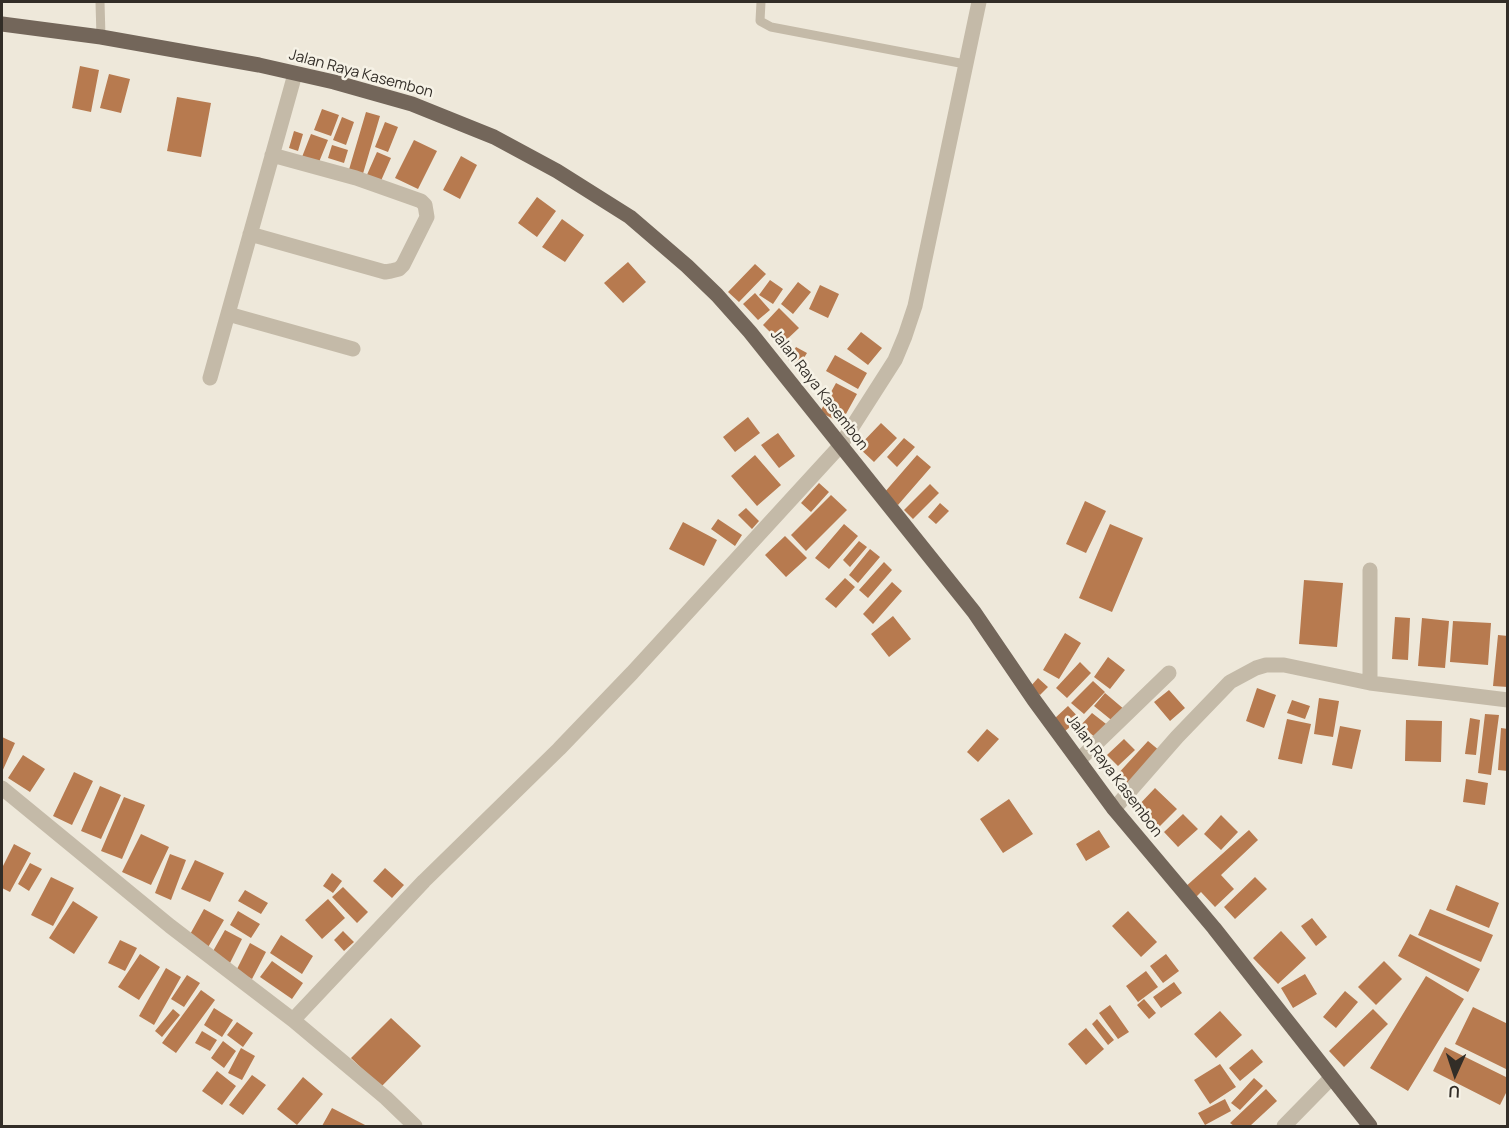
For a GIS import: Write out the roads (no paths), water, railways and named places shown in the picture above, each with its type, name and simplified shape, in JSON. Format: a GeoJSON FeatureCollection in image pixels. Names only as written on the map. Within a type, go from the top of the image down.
{"type":"FeatureCollection","features":[{"type":"Feature","properties":{"kind":"main road","name":"Jalan Raya Kasembon"},"geometry":{"type":"LineString","coordinates":[[2,24],[101,37],[259,65],[334,82],[412,104],[494,137],[557,171],[630,217],[717,295],[750,332],[974,612],[1034,700],[1114,809],[1214,928],[1370,1126]]}},
{"type":"Feature","properties":{"kind":"street"},"geometry":{"type":"LineString","coordinates":[[292,1020],[424,881],[559,749],[632,673],[840,446],[895,360],[915,306],[979,2]]}},
{"type":"Feature","properties":{"kind":"street"},"geometry":{"type":"LineString","coordinates":[[210,378],[295,74]]}},
{"type":"Feature","properties":{"kind":"street"},"geometry":{"type":"LineString","coordinates":[[250,234],[385,272],[403,265],[426,217],[425,205],[421,201],[356,178],[272,155]]}},
{"type":"Feature","properties":{"kind":"street"},"geometry":{"type":"LineString","coordinates":[[228,314],[353,349]]}},
{"type":"Feature","properties":{"kind":"street"},"geometry":{"type":"LineString","coordinates":[[1370,570],[1370,683]]}},
{"type":"Feature","properties":{"kind":"street"},"geometry":{"type":"LineString","coordinates":[[1114,809],[1177,737],[1230,682],[1242,674],[1266,665],[1284,665],[1370,683],[1508,700]]}},
{"type":"Feature","properties":{"kind":"street"},"geometry":{"type":"LineString","coordinates":[[1079,760],[1169,673]]}},
{"type":"Feature","properties":{"kind":"street"},"geometry":{"type":"LineString","coordinates":[[2,788],[170,926],[292,1020],[386,1098],[414,1126]]}},
{"type":"Feature","properties":{"kind":"street"},"geometry":{"type":"LineString","coordinates":[[1284,1126],[1331,1078]]}},
{"type":"Feature","properties":{"kind":"lane"},"geometry":{"type":"LineString","coordinates":[[100,2],[101,37]]}},
{"type":"Feature","properties":{"kind":"lane"},"geometry":{"type":"LineString","coordinates":[[761,2],[760,21],[771,27],[965,64]]}}]}
